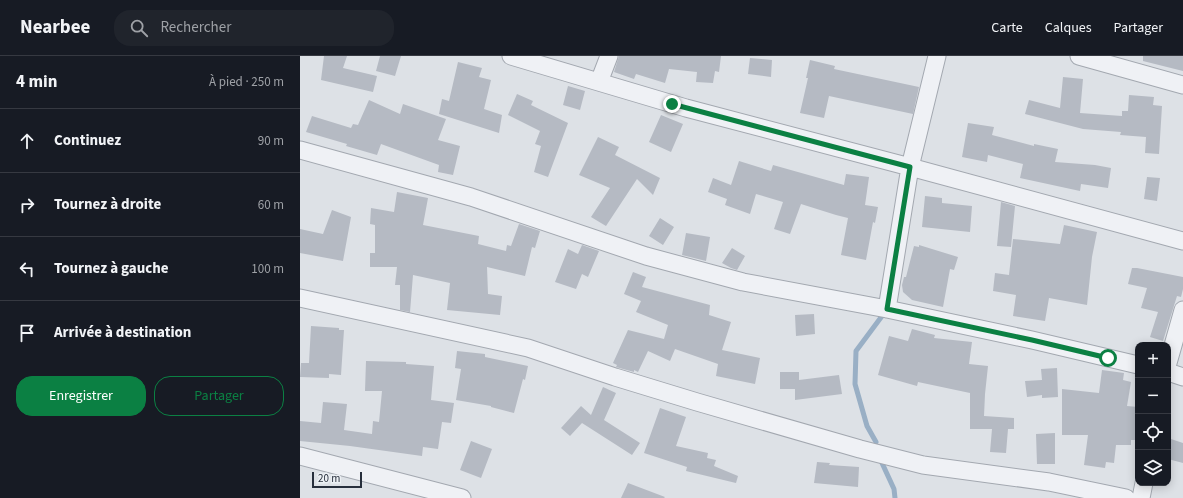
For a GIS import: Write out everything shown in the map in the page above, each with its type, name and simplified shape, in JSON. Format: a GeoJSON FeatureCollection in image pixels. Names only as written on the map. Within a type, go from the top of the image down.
{"type":"FeatureCollection","features":[{"type":"Feature","properties":{"kind":"street"},"geometry":{"type":"LineString","coordinates":[[511,56],[686,108],[1183,241]]}},
{"type":"Feature","properties":{"kind":"street"},"geometry":{"type":"LineString","coordinates":[[599,82],[609,56]]}},
{"type":"Feature","properties":{"kind":"street"},"geometry":{"type":"LineString","coordinates":[[887,309],[910,167],[937,56]]}},
{"type":"Feature","properties":{"kind":"street"},"geometry":{"type":"LineString","coordinates":[[1079,56],[1183,85]]}},
{"type":"Feature","properties":{"kind":"street"},"geometry":{"type":"LineString","coordinates":[[300,150],[471,196],[646,256],[743,282],[887,309],[1032,340],[1135,364]]}},
{"type":"Feature","properties":{"kind":"street"},"geometry":{"type":"LineString","coordinates":[[300,298],[528,348],[615,377],[705,404],[860,449],[923,465],[1049,482],[1126,498]]}},
{"type":"Feature","properties":{"kind":"street"},"geometry":{"type":"LineString","coordinates":[[1171,352],[1183,310]]}},
{"type":"Feature","properties":{"kind":"street"},"geometry":{"type":"LineString","coordinates":[[1171,373],[1183,377]]}},
{"type":"Feature","properties":{"kind":"street"},"geometry":{"type":"LineString","coordinates":[[300,456],[462,498]]}},
{"type":"Feature","properties":{"kind":"street"},"geometry":{"type":"LineString","coordinates":[[1141,498],[1143,486]]}},
{"type":"Feature","properties":{"kind":"building"},"geometry":{"type":"Polygon","coordinates":[[[324,56],[347,56],[343,68],[377,76],[373,92],[321,80],[324,56]]]}},
{"type":"Feature","properties":{"kind":"building"},"geometry":{"type":"Polygon","coordinates":[[[380,56],[401,56],[395,76],[376,71],[380,56]]]}},
{"type":"Feature","properties":{"kind":"building"},"geometry":{"type":"Polygon","coordinates":[[[619,56],[721,56],[719,72],[715,71],[713,83],[696,82],[697,72],[669,69],[665,83],[636,74],[634,79],[614,72],[619,56]]]}},
{"type":"Feature","properties":{"kind":"building"},"geometry":{"type":"Polygon","coordinates":[[[1143,56],[1183,56],[1183,71],[1143,61],[1143,56]]]}},
{"type":"Feature","properties":{"kind":"building"},"geometry":{"type":"Polygon","coordinates":[[[750,58],[772,60],[771,77],[748,74],[750,58]]]}},
{"type":"Feature","properties":{"kind":"building"},"geometry":{"type":"Polygon","coordinates":[[[810,60],[835,66],[834,69],[919,87],[913,114],[829,96],[824,118],[800,113],[808,78],[806,78],[810,60]]]}},
{"type":"Feature","properties":{"kind":"building"},"geometry":{"type":"Polygon","coordinates":[[[458,62],[482,68],[479,77],[491,80],[484,109],[502,115],[499,133],[439,114],[442,99],[449,101],[458,62]]]}},
{"type":"Feature","properties":{"kind":"building"},"geometry":{"type":"Polygon","coordinates":[[[1063,77],[1083,79],[1080,113],[1122,116],[1122,111],[1128,111],[1129,95],[1154,97],[1153,105],[1162,106],[1159,154],[1145,153],[1146,137],[1120,135],[1121,132],[1083,129],[1025,114],[1029,100],[1060,108],[1063,77]]]}},
{"type":"Feature","properties":{"kind":"building"},"geometry":{"type":"Polygon","coordinates":[[[568,86],[585,91],[580,110],[563,105],[568,86]]]}},
{"type":"Feature","properties":{"kind":"building"},"geometry":{"type":"Polygon","coordinates":[[[517,94],[533,101],[531,105],[568,123],[548,177],[534,172],[541,146],[535,144],[540,131],[508,115],[517,94]]]}},
{"type":"Feature","properties":{"kind":"building"},"geometry":{"type":"Polygon","coordinates":[[[369,100],[400,114],[403,104],[446,119],[438,140],[460,146],[453,175],[438,172],[439,165],[381,144],[377,155],[346,146],[347,144],[306,132],[312,116],[351,128],[353,124],[358,125],[369,100]]]}},
{"type":"Feature","properties":{"kind":"building"},"geometry":{"type":"Polygon","coordinates":[[[661,115],[683,124],[671,152],[649,142],[661,115]]]}},
{"type":"Feature","properties":{"kind":"building"},"geometry":{"type":"Polygon","coordinates":[[[968,123],[994,127],[992,135],[1034,146],[1034,144],[1058,149],[1055,162],[1095,165],[1111,168],[1108,188],[1081,184],[1080,191],[1020,178],[1023,164],[988,155],[987,162],[962,157],[968,123]]]}},
{"type":"Feature","properties":{"kind":"building"},"geometry":{"type":"Polygon","coordinates":[[[598,137],[619,147],[615,155],[660,178],[653,195],[637,179],[606,226],[591,217],[610,188],[579,175],[598,137]]]}},
{"type":"Feature","properties":{"kind":"building"},"geometry":{"type":"Polygon","coordinates":[[[739,161],[771,171],[773,165],[844,185],[846,174],[869,177],[865,205],[878,207],[875,223],[873,222],[866,260],[841,255],[848,218],[801,204],[790,234],[774,229],[783,202],[756,194],[750,214],[725,205],[727,199],[708,192],[713,178],[731,185],[739,161]]]}},
{"type":"Feature","properties":{"kind":"building"},"geometry":{"type":"Polygon","coordinates":[[[1147,177],[1160,178],[1157,201],[1144,199],[1147,177]]]}},
{"type":"Feature","properties":{"kind":"building"},"geometry":{"type":"Polygon","coordinates":[[[397,192],[428,198],[423,225],[479,236],[478,244],[506,251],[507,245],[511,246],[519,224],[540,231],[535,248],[532,247],[525,276],[487,267],[488,294],[502,296],[500,315],[447,310],[450,283],[413,275],[410,312],[400,310],[400,285],[395,285],[397,267],[370,267],[370,253],[375,253],[375,225],[370,224],[371,208],[394,212],[397,192]]]}},
{"type":"Feature","properties":{"kind":"building"},"geometry":{"type":"Polygon","coordinates":[[[925,196],[942,198],[942,203],[972,206],[970,232],[922,227],[925,196]]]}},
{"type":"Feature","properties":{"kind":"building"},"geometry":{"type":"Polygon","coordinates":[[[1001,202],[1015,206],[1011,247],[997,246],[1001,202]]]}},
{"type":"Feature","properties":{"kind":"building"},"geometry":{"type":"Polygon","coordinates":[[[332,210],[351,217],[343,261],[300,253],[300,229],[323,234],[332,210]]]}},
{"type":"Feature","properties":{"kind":"building"},"geometry":{"type":"Polygon","coordinates":[[[660,218],[674,227],[663,245],[649,236],[660,218]]]}},
{"type":"Feature","properties":{"kind":"building"},"geometry":{"type":"Polygon","coordinates":[[[1064,225],[1097,232],[1092,257],[1087,305],[1049,298],[1045,321],[1013,316],[1016,295],[993,291],[995,273],[1009,275],[1013,239],[1060,244],[1064,225]]]}},
{"type":"Feature","properties":{"kind":"building"},"geometry":{"type":"Polygon","coordinates":[[[686,233],[710,237],[706,261],[682,255],[686,233]]]}},
{"type":"Feature","properties":{"kind":"building"},"geometry":{"type":"Polygon","coordinates":[[[582,245],[599,251],[588,277],[582,274],[576,289],[555,282],[568,249],[578,254],[582,245]]]}},
{"type":"Feature","properties":{"kind":"building"},"geometry":{"type":"Polygon","coordinates":[[[919,245],[958,257],[954,270],[950,269],[943,307],[912,300],[903,292],[902,285],[904,277],[906,277],[914,246],[919,247],[919,245]]]}},
{"type":"Feature","properties":{"kind":"building"},"geometry":{"type":"Polygon","coordinates":[[[732,248],[745,256],[737,270],[722,263],[732,248]]]}},
{"type":"Feature","properties":{"kind":"building"},"geometry":{"type":"Polygon","coordinates":[[[1132,268],[1183,277],[1181,297],[1177,296],[1163,341],[1150,337],[1158,312],[1141,308],[1147,288],[1128,284],[1132,268]]]}},
{"type":"Feature","properties":{"kind":"building"},"geometry":{"type":"Polygon","coordinates":[[[633,272],[646,277],[642,287],[710,305],[709,315],[731,322],[722,350],[760,358],[755,384],[716,376],[718,364],[675,349],[670,361],[648,351],[638,372],[616,367],[617,365],[613,363],[628,330],[664,339],[668,325],[636,312],[641,301],[624,294],[633,272]]]}},
{"type":"Feature","properties":{"kind":"building"},"geometry":{"type":"Polygon","coordinates":[[[814,314],[815,334],[796,336],[795,315],[814,314]]]}},
{"type":"Feature","properties":{"kind":"building"},"geometry":{"type":"Polygon","coordinates":[[[311,326],[339,328],[339,330],[344,330],[341,375],[329,374],[329,378],[300,377],[301,363],[309,363],[311,326]]]}},
{"type":"Feature","properties":{"kind":"building"},"geometry":{"type":"Polygon","coordinates":[[[912,329],[935,335],[934,338],[972,342],[969,364],[988,366],[984,416],[1014,418],[1014,429],[1008,429],[1006,453],[990,452],[992,429],[970,429],[970,393],[918,382],[917,386],[878,375],[889,336],[908,341],[912,329]]]}},
{"type":"Feature","properties":{"kind":"building"},"geometry":{"type":"Polygon","coordinates":[[[457,351],[485,354],[485,357],[528,366],[514,413],[491,406],[456,400],[461,369],[455,368],[457,351]]]}},
{"type":"Feature","properties":{"kind":"building"},"geometry":{"type":"Polygon","coordinates":[[[366,361],[406,362],[406,364],[434,366],[431,400],[454,403],[451,423],[442,422],[438,449],[423,447],[422,456],[300,441],[300,421],[321,423],[323,402],[347,404],[344,430],[372,434],[373,421],[379,422],[382,391],[365,391],[366,361]]]}},
{"type":"Feature","properties":{"kind":"building"},"geometry":{"type":"Polygon","coordinates":[[[1057,368],[1058,397],[1042,398],[1042,395],[1027,397],[1025,381],[1042,380],[1041,369],[1057,368]]]}},
{"type":"Feature","properties":{"kind":"building"},"geometry":{"type":"Polygon","coordinates":[[[1102,370],[1124,373],[1123,380],[1131,382],[1127,406],[1135,407],[1135,440],[1131,440],[1131,445],[1116,445],[1114,463],[1106,462],[1105,468],[1084,465],[1088,435],[1062,435],[1062,389],[1099,393],[1102,370]]]}},
{"type":"Feature","properties":{"kind":"building"},"geometry":{"type":"Polygon","coordinates":[[[780,372],[799,372],[799,380],[839,375],[842,394],[795,400],[795,389],[780,389],[780,372]]]}},
{"type":"Feature","properties":{"kind":"building"},"geometry":{"type":"Polygon","coordinates":[[[603,387],[616,393],[604,420],[640,443],[632,455],[582,423],[570,436],[561,428],[581,406],[591,415],[603,387]]]}},
{"type":"Feature","properties":{"kind":"building"},"geometry":{"type":"Polygon","coordinates":[[[660,408],[686,417],[676,446],[708,453],[707,458],[716,460],[714,466],[738,476],[736,483],[686,471],[687,467],[644,453],[660,408]]]}},
{"type":"Feature","properties":{"kind":"building"},"geometry":{"type":"Polygon","coordinates":[[[1055,433],[1055,464],[1037,464],[1036,434],[1055,433]]]}},
{"type":"Feature","properties":{"kind":"building"},"geometry":{"type":"Polygon","coordinates":[[[1171,439],[1183,443],[1183,463],[1171,460],[1171,439]]]}},
{"type":"Feature","properties":{"kind":"building"},"geometry":{"type":"Polygon","coordinates":[[[471,441],[492,449],[481,478],[460,470],[471,441]]]}},
{"type":"Feature","properties":{"kind":"building"},"geometry":{"type":"Polygon","coordinates":[[[817,462],[830,463],[829,465],[859,467],[858,487],[814,483],[817,462]]]}},
{"type":"Feature","properties":{"kind":"building"},"geometry":{"type":"Polygon","coordinates":[[[628,483],[665,497],[621,498],[628,483]]]}},
{"type":"Feature","properties":{"kind":"waterway"},"geometry":{"type":"LineString","coordinates":[[876,442],[867,426],[855,384],[856,351],[885,312]]}},
{"type":"Feature","properties":{"kind":"waterway"},"geometry":{"type":"LineString","coordinates":[[882,463],[894,489],[895,498]]}},
{"type":"Feature","properties":{"kind":"route"},"geometry":{"type":"LineString","coordinates":[[672,104],[910,167],[887,309],[1108,358]]}}]}
